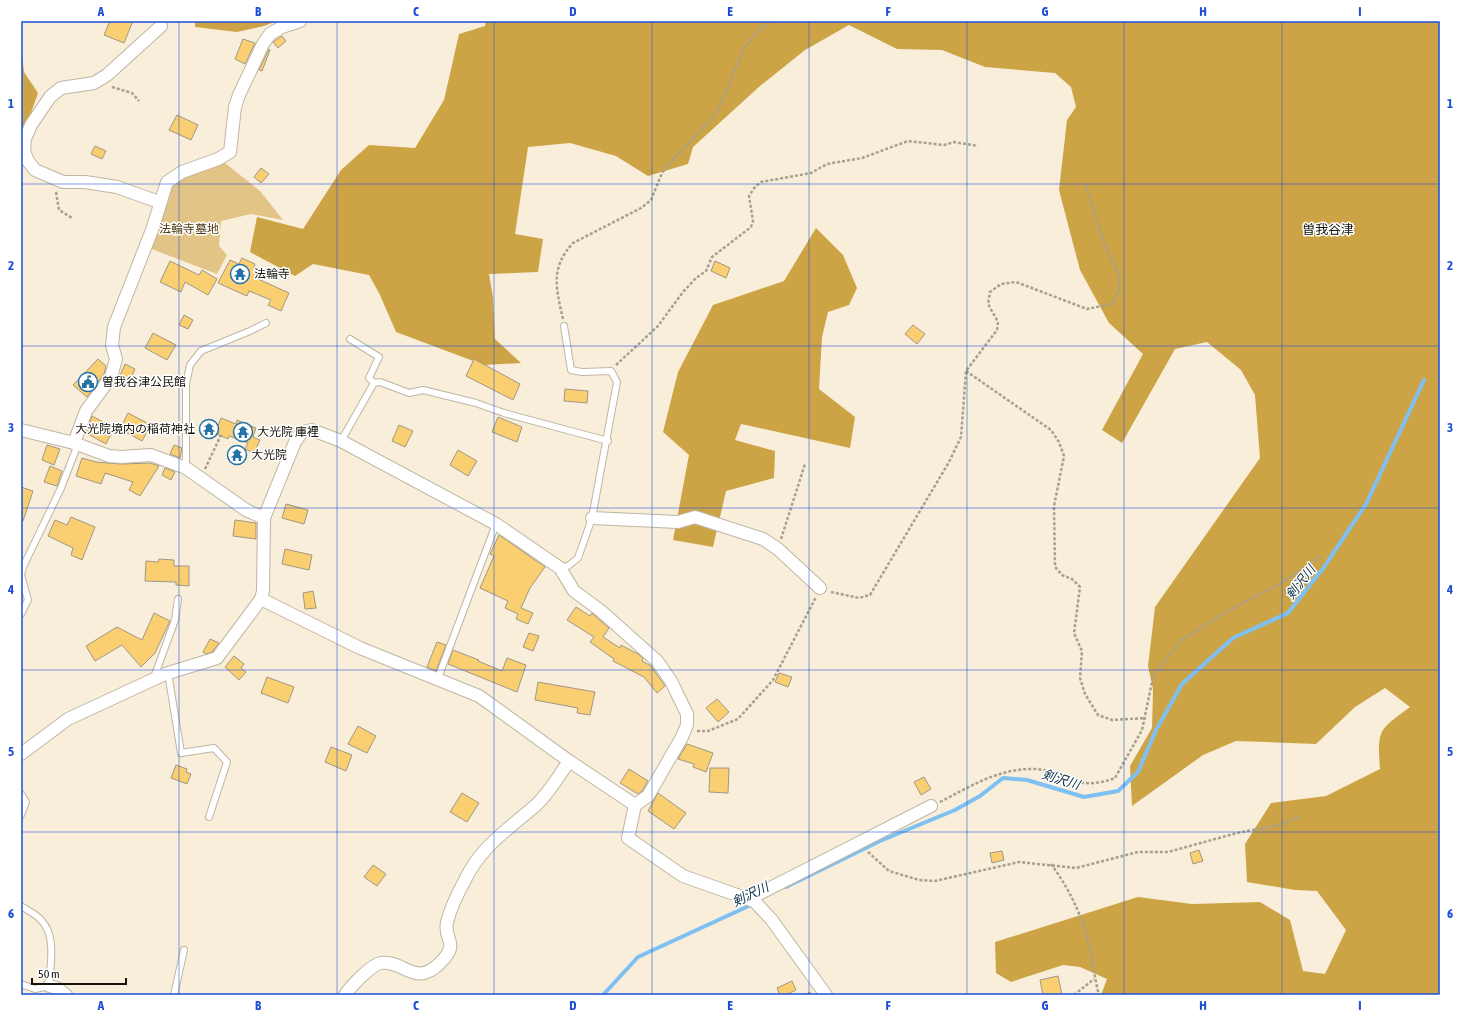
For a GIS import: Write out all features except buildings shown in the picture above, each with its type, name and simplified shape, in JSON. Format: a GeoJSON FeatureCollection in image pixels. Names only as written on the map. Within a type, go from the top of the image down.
{"type":"FeatureCollection","features":[{"type":"Feature","properties":{"kind":"street"},"geometry":{"type":"LineString","coordinates":[[76,443],[86,411],[111,377],[116,359],[112,345],[114,327],[152,230],[159,202],[167,182],[182,172],[218,159],[230,152],[239,95],[263,44],[270,34],[282,27],[300,21]]}},
{"type":"Feature","properties":{"kind":"street"},"geometry":{"type":"LineString","coordinates":[[159,202],[117,187],[85,182],[63,182],[35,170],[28,161],[24,151],[24,139],[50,97],[61,88],[94,82],[107,74],[160,26]]}},
{"type":"Feature","properties":{"kind":"street"},"geometry":{"type":"LineString","coordinates":[[21,430],[76,443],[109,456],[121,457],[151,455],[186,468],[246,510],[264,518]]}},
{"type":"Feature","properties":{"kind":"street"},"geometry":{"type":"LineString","coordinates":[[21,754],[68,719],[168,673],[218,658],[260,599],[263,591],[264,518],[295,442],[302,432],[312,430],[341,441],[496,524],[560,568],[574,591],[601,611],[657,661],[672,681],[687,714],[685,731],[648,796],[635,805],[628,838],[684,876],[754,902],[771,919],[826,995]]}},
{"type":"Feature","properties":{"kind":"street"},"geometry":{"type":"LineString","coordinates":[[592,518],[678,522],[695,517],[763,539],[778,548],[820,588]]}},
{"type":"Feature","properties":{"kind":"street"},"geometry":{"type":"LineString","coordinates":[[260,599],[360,648],[438,678],[479,696],[569,761],[635,805]]}},
{"type":"Feature","properties":{"kind":"street"},"geometry":{"type":"LineString","coordinates":[[345,995],[371,968],[380,963],[388,964],[417,974],[424,974],[439,964],[449,951],[451,942],[448,936],[447,922],[465,879],[482,853],[505,830],[537,804],[569,761]]}},
{"type":"Feature","properties":{"kind":"street"},"geometry":{"type":"LineString","coordinates":[[754,902],[862,847],[931,806]]}},
{"type":"Feature","properties":{"kind":"street"},"geometry":{"type":"LineString","coordinates":[[49,986],[57,988],[66,995]]}},
{"type":"Feature","properties":{"kind":"lane"},"geometry":{"type":"LineString","coordinates":[[186,468],[186,384],[190,365],[201,351],[266,323]]}},
{"type":"Feature","properties":{"kind":"lane"},"geometry":{"type":"LineString","coordinates":[[560,568],[568,566],[578,558],[592,518],[608,441],[617,382],[611,371],[582,372],[571,370],[564,326]]}},
{"type":"Feature","properties":{"kind":"lane"},"geometry":{"type":"LineString","coordinates":[[350,339],[379,358],[369,378],[374,383]]}},
{"type":"Feature","properties":{"kind":"lane"},"geometry":{"type":"LineString","coordinates":[[374,383],[380,382],[409,393],[423,390],[468,401],[504,413],[608,441]]}},
{"type":"Feature","properties":{"kind":"lane"},"geometry":{"type":"LineString","coordinates":[[341,441],[374,383]]}},
{"type":"Feature","properties":{"kind":"lane"},"geometry":{"type":"LineString","coordinates":[[21,614],[28,600],[21,575],[23,566],[61,488],[76,443]]}},
{"type":"Feature","properties":{"kind":"lane"},"geometry":{"type":"LineString","coordinates":[[438,678],[496,524]]}},
{"type":"Feature","properties":{"kind":"lane"},"geometry":{"type":"LineString","coordinates":[[153,680],[175,620],[178,599]]}},
{"type":"Feature","properties":{"kind":"lane"},"geometry":{"type":"LineString","coordinates":[[168,673],[181,753],[214,748],[227,762],[209,817]]}},
{"type":"Feature","properties":{"kind":"lane"},"geometry":{"type":"LineString","coordinates":[[21,794],[26,802],[21,815]]}},
{"type":"Feature","properties":{"kind":"lane"},"geometry":{"type":"LineString","coordinates":[[21,906],[42,920],[48,932],[52,949],[49,986],[35,989],[21,984]]}},
{"type":"Feature","properties":{"kind":"lane"},"geometry":{"type":"LineString","coordinates":[[174,995],[184,950]]}},
{"type":"Feature","properties":{"kind":"path"},"geometry":{"type":"LineString","coordinates":[[564,326],[555,279],[565,252],[573,243],[641,208],[651,200],[662,173],[668,164],[713,117],[721,104],[744,48],[757,32],[770,21]]}},
{"type":"Feature","properties":{"kind":"path"},"geometry":{"type":"LineString","coordinates":[[94,82],[124,89],[132,93],[139,101]]}},
{"type":"Feature","properties":{"kind":"path"},"geometry":{"type":"LineString","coordinates":[[611,371],[623,357],[658,326],[683,292],[696,278],[706,271],[712,257],[751,227],[753,221],[750,196],[755,187],[761,182],[811,173],[827,164],[862,158],[908,141],[944,145],[954,142],[978,146]]}},
{"type":"Feature","properties":{"kind":"path"},"geometry":{"type":"LineString","coordinates":[[63,182],[55,187],[59,210],[72,218]]}},
{"type":"Feature","properties":{"kind":"path"},"geometry":{"type":"LineString","coordinates":[[685,731],[708,731],[738,719],[773,680],[820,588],[859,598],[870,595],[949,462],[961,437],[966,371],[997,330],[998,322],[988,304],[990,292],[1001,284],[1016,282],[1088,309],[1112,304],[1119,290],[1119,275],[1104,241],[1085,183]]}},
{"type":"Feature","properties":{"kind":"path"},"geometry":{"type":"LineString","coordinates":[[966,371],[1050,430],[1059,442],[1064,456],[1054,506],[1055,567],[1062,576],[1072,578],[1080,587],[1074,633],[1082,652],[1080,678],[1085,694],[1098,715],[1105,718],[1112,720],[1146,718]]}},
{"type":"Feature","properties":{"kind":"path"},"geometry":{"type":"LineString","coordinates":[[201,479],[221,435]]}},
{"type":"Feature","properties":{"kind":"path"},"geometry":{"type":"LineString","coordinates":[[778,548],[804,464]]}},
{"type":"Feature","properties":{"kind":"path"},"geometry":{"type":"LineString","coordinates":[[931,806],[990,776],[1005,772],[1037,770],[1057,773],[1080,782],[1106,781],[1115,778],[1132,751],[1142,730],[1146,718],[1148,690],[1153,677],[1180,641],[1226,612],[1288,579],[1321,556]]}},
{"type":"Feature","properties":{"kind":"path"},"geometry":{"type":"LineString","coordinates":[[862,847],[890,871],[919,880],[935,880],[1020,862],[1051,864],[1076,868],[1138,852],[1168,852],[1237,833],[1279,825],[1301,816]]}},
{"type":"Feature","properties":{"kind":"path"},"geometry":{"type":"LineString","coordinates":[[1051,864],[1067,885],[1079,915],[1088,941],[1094,979],[1099,995]]}},
{"type":"Feature","properties":{"kind":"path"},"geometry":{"type":"LineString","coordinates":[[1074,995],[1094,979]]}},
{"type":"Feature","properties":{"kind":"green space","name":"法輪寺墓地"},"geometry":{"type":"Polygon","coordinates":[[[225,163],[260,191],[283,220],[251,214],[221,221],[219,246],[227,255],[217,274],[149,248],[169,184],[185,176],[225,163]]]}},
{"type":"Feature","properties":{"kind":"shaded area"},"geometry":{"type":"Polygon","coordinates":[[[195,21],[277,21],[264,26],[237,32],[195,27],[195,21]]]}},
{"type":"Feature","properties":{"kind":"shaded area"},"geometry":{"type":"Polygon","coordinates":[[[486,21],[1440,21],[1440,995],[1101,995],[1107,979],[1080,967],[1063,965],[1011,982],[996,973],[995,942],[1138,897],[1192,904],[1260,902],[1290,920],[1303,971],[1325,974],[1346,930],[1317,891],[1295,890],[1247,882],[1245,844],[1271,803],[1326,796],[1380,769],[1379,746],[1382,732],[1386,726],[1410,707],[1385,688],[1355,707],[1316,744],[1236,741],[1203,755],[1132,806],[1130,766],[1152,728],[1153,689],[1148,666],[1155,607],[1260,458],[1255,395],[1241,370],[1207,342],[1175,349],[1122,443],[1102,430],[1143,354],[1109,323],[1080,270],[1059,190],[1067,120],[1076,107],[1071,87],[1055,73],[985,67],[942,50],[897,49],[849,25],[805,50],[760,86],[693,147],[688,164],[648,176],[616,156],[570,143],[528,147],[515,234],[543,239],[538,272],[489,274],[493,297],[495,339],[521,363],[484,365],[396,332],[380,295],[369,275],[313,264],[295,276],[250,252],[257,217],[303,229],[341,170],[369,145],[415,148],[444,100],[459,34],[485,26],[486,21]]]}},
{"type":"Feature","properties":{"kind":"shaded area"},"geometry":{"type":"Polygon","coordinates":[[[21,47],[24,72],[38,93],[21,141],[21,47]]]}},
{"type":"Feature","properties":{"kind":"shaded area"},"geometry":{"type":"Polygon","coordinates":[[[816,228],[843,255],[857,288],[849,305],[828,312],[822,337],[819,389],[855,417],[850,448],[741,424],[735,440],[775,451],[774,478],[726,491],[713,547],[673,540],[689,455],[663,432],[678,372],[713,305],[784,281],[816,228]]]}},
{"type":"Feature","properties":{"kind":"waterway","name":"剣沢川"},"geometry":{"type":"LineString","coordinates":[[786,887],[880,841],[955,810],[980,796],[1003,778],[1027,780],[1084,797],[1118,791],[1138,772],[1156,730],[1182,684],[1233,638],[1288,613],[1324,567],[1366,504],[1424,380]]}},
{"type":"Feature","properties":{"kind":"waterway","name":"剣沢川"},"geometry":{"type":"LineString","coordinates":[[603,995],[638,957],[753,904]]}},
{"type":"Feature","properties":{"kind":"place","name":"法輪寺"},"geometry":{"type":"Point","coordinates":[240,274]}},
{"type":"Feature","properties":{"kind":"place","name":"曽我谷津公民館"},"geometry":{"type":"Point","coordinates":[88,382]}},
{"type":"Feature","properties":{"kind":"place","name":"大光院境内の稲荷神社"},"geometry":{"type":"Point","coordinates":[209,429]}},
{"type":"Feature","properties":{"kind":"place","name":"大光院 庫裡"},"geometry":{"type":"Point","coordinates":[243,432]}},
{"type":"Feature","properties":{"kind":"place","name":"大光院"},"geometry":{"type":"Point","coordinates":[237,455]}},
{"type":"Feature","properties":{"kind":"district","name":"曽我谷津"},"geometry":{"type":"Point","coordinates":[1328,229]}}]}
